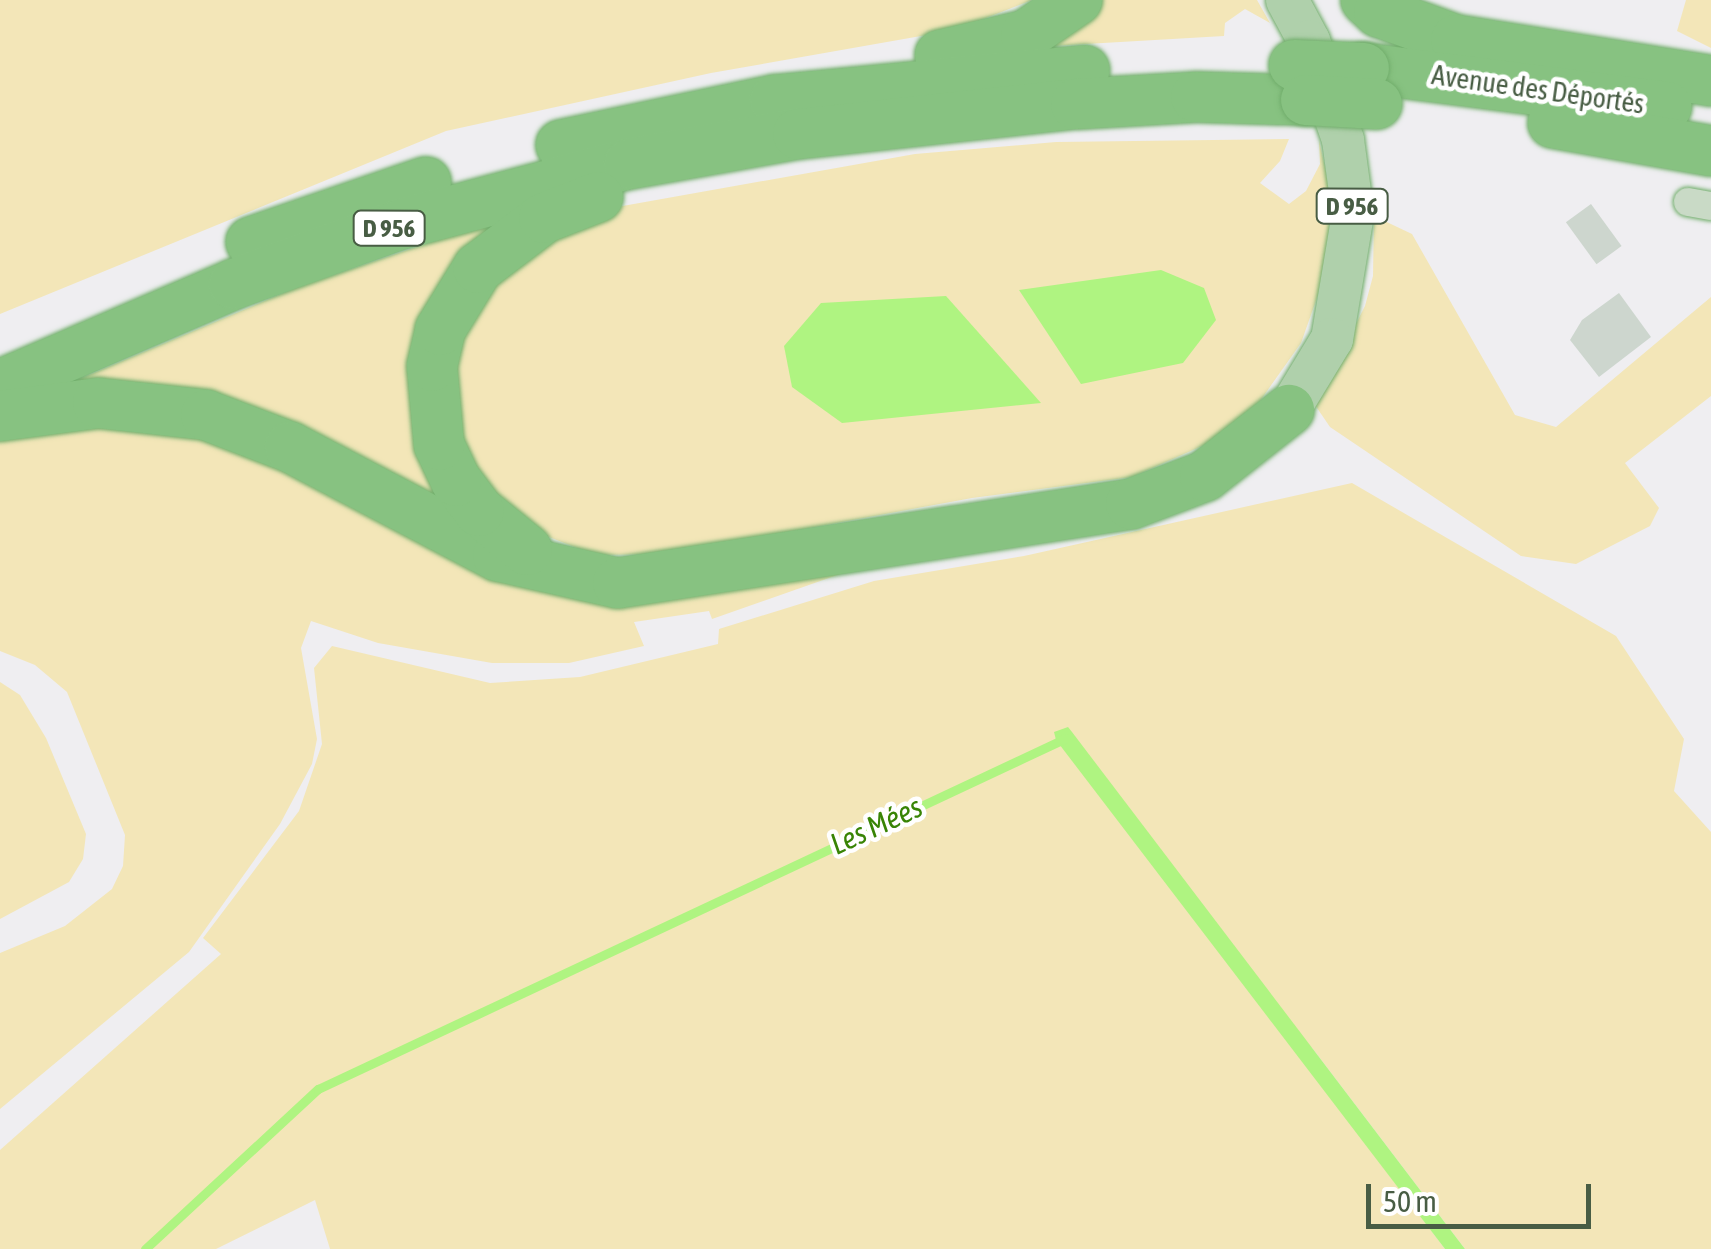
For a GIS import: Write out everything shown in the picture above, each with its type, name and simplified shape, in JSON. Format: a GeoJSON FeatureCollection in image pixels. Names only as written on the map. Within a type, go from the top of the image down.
{"type":"FeatureCollection","features":[{"type":"Feature","properties":{"kind":"highway","name":"D 956"},"geometry":{"type":"LineString","coordinates":[[0,385],[234,284],[399,225],[630,164],[787,117],[1026,34],[1077,0]]}},
{"type":"Feature","properties":{"kind":"highway"},"geometry":{"type":"LineString","coordinates":[[1366,0],[1379,12],[1456,40],[1711,81]]}},
{"type":"Feature","properties":{"kind":"highway","name":"Avenue des Déportés"},"geometry":{"type":"LineString","coordinates":[[1370,86],[1458,76],[1711,116]]}},
{"type":"Feature","properties":{"kind":"highway","name":"D 956"},"geometry":{"type":"LineString","coordinates":[[0,348],[344,206],[630,128],[1196,96],[1300,82],[1370,86]]}},
{"type":"Feature","properties":{"kind":"highway","name":"Avenue des Déportés"},"geometry":{"type":"LineString","coordinates":[[1370,86],[1711,151]]}},
{"type":"Feature","properties":{"kind":"highway","name":"D 956"},"geometry":{"type":"LineString","coordinates":[[559,573],[479,511],[439,444],[432,366],[457,294],[507,242],[544,218],[787,117]]}},
{"type":"Feature","properties":{"kind":"highway","name":"D 956"},"geometry":{"type":"LineString","coordinates":[[0,416],[98,403],[206,415],[290,447],[498,556],[559,573],[618,582],[676,578],[1130,504],[1205,476],[1289,410]]}},
{"type":"Feature","properties":{"kind":"main road","name":"D 956"},"geometry":{"type":"LineString","coordinates":[[1286,0],[1309,41],[1343,140],[1353,214],[1332,339],[1289,410]]}},
{"type":"Feature","properties":{"kind":"shaded area"},"geometry":{"type":"Polygon","coordinates":[[[0,0],[1032,0],[955,30],[711,73],[446,131],[0,314],[0,0]]]}},
{"type":"Feature","properties":{"kind":"shaded area"},"geometry":{"type":"Polygon","coordinates":[[[1090,0],[1257,0],[1270,23],[1245,9],[1225,23],[1224,36],[1034,47],[1090,0]]]}},
{"type":"Feature","properties":{"kind":"shaded area"},"geometry":{"type":"Polygon","coordinates":[[[1686,0],[1711,0],[1711,48],[1677,31],[1686,0]]]}},
{"type":"Feature","properties":{"kind":"shaded area"},"geometry":{"type":"Polygon","coordinates":[[[1289,139],[1280,161],[1260,183],[1289,204],[1306,191],[1320,164],[1319,140],[1330,190],[1329,264],[1301,343],[1260,401],[1211,442],[1132,477],[972,498],[668,554],[595,555],[521,526],[481,489],[449,410],[462,313],[494,264],[617,207],[915,154],[1056,142],[1289,139]]]}},
{"type":"Feature","properties":{"kind":"shaded area"},"geometry":{"type":"Polygon","coordinates":[[[1374,216],[1412,234],[1515,415],[1556,427],[1711,297],[1711,396],[1625,463],[1659,508],[1650,526],[1576,564],[1521,556],[1330,427],[1315,405],[1365,306],[1373,276],[1374,216]]]}},
{"type":"Feature","properties":{"kind":"shaded area"},"geometry":{"type":"Polygon","coordinates":[[[494,221],[436,290],[461,517],[335,449],[44,394],[298,287],[494,221]]]}},
{"type":"Feature","properties":{"kind":"shaded area"},"geometry":{"type":"Polygon","coordinates":[[[1161,270],[1204,288],[1216,320],[1183,363],[1081,384],[1019,290],[1161,270]]]}},
{"type":"Feature","properties":{"kind":"shaded area"},"geometry":{"type":"Polygon","coordinates":[[[946,296],[1041,403],[842,423],[792,387],[784,346],[821,303],[946,296]]]}},
{"type":"Feature","properties":{"kind":"shaded area"},"geometry":{"type":"Polygon","coordinates":[[[212,425],[507,577],[863,566],[712,619],[709,611],[634,622],[644,646],[569,663],[492,663],[378,643],[311,621],[301,648],[317,739],[312,764],[280,824],[189,952],[0,1109],[0,953],[65,926],[112,889],[123,866],[125,835],[67,692],[35,665],[0,651],[0,429],[212,425]]]}},
{"type":"Feature","properties":{"kind":"shaded area"},"geometry":{"type":"Polygon","coordinates":[[[1352,483],[1616,636],[1684,739],[1674,791],[1711,832],[1711,1249],[1465,1249],[1313,1049],[1231,966],[1445,1249],[330,1249],[315,1200],[216,1249],[0,1249],[0,1150],[221,954],[203,938],[299,811],[322,744],[314,668],[332,646],[490,683],[580,677],[718,644],[719,629],[874,581],[1024,556],[1352,483]]]}},
{"type":"Feature","properties":{"kind":"shaded area"},"geometry":{"type":"Polygon","coordinates":[[[0,682],[20,695],[46,738],[86,834],[83,859],[69,882],[0,919],[0,682]]]}},
{"type":"Feature","properties":{"kind":"shaded area"},"geometry":{"type":"Polygon","coordinates":[[[1068,727],[1465,1249],[1445,1249],[1056,740],[1054,732],[1068,727]]]}},
{"type":"Feature","properties":{"kind":"building"},"geometry":{"type":"Polygon","coordinates":[[[1591,204],[1622,246],[1596,264],[1566,222],[1591,204]]]}},
{"type":"Feature","properties":{"kind":"building"},"geometry":{"type":"Polygon","coordinates":[[[1619,293],[1651,337],[1599,377],[1570,340],[1582,320],[1619,293]]]}},
{"type":"Feature","properties":{"kind":"waterway","name":"Les Mées"},"geometry":{"type":"LineString","coordinates":[[145,1249],[318,1089],[1066,738]]}}]}
